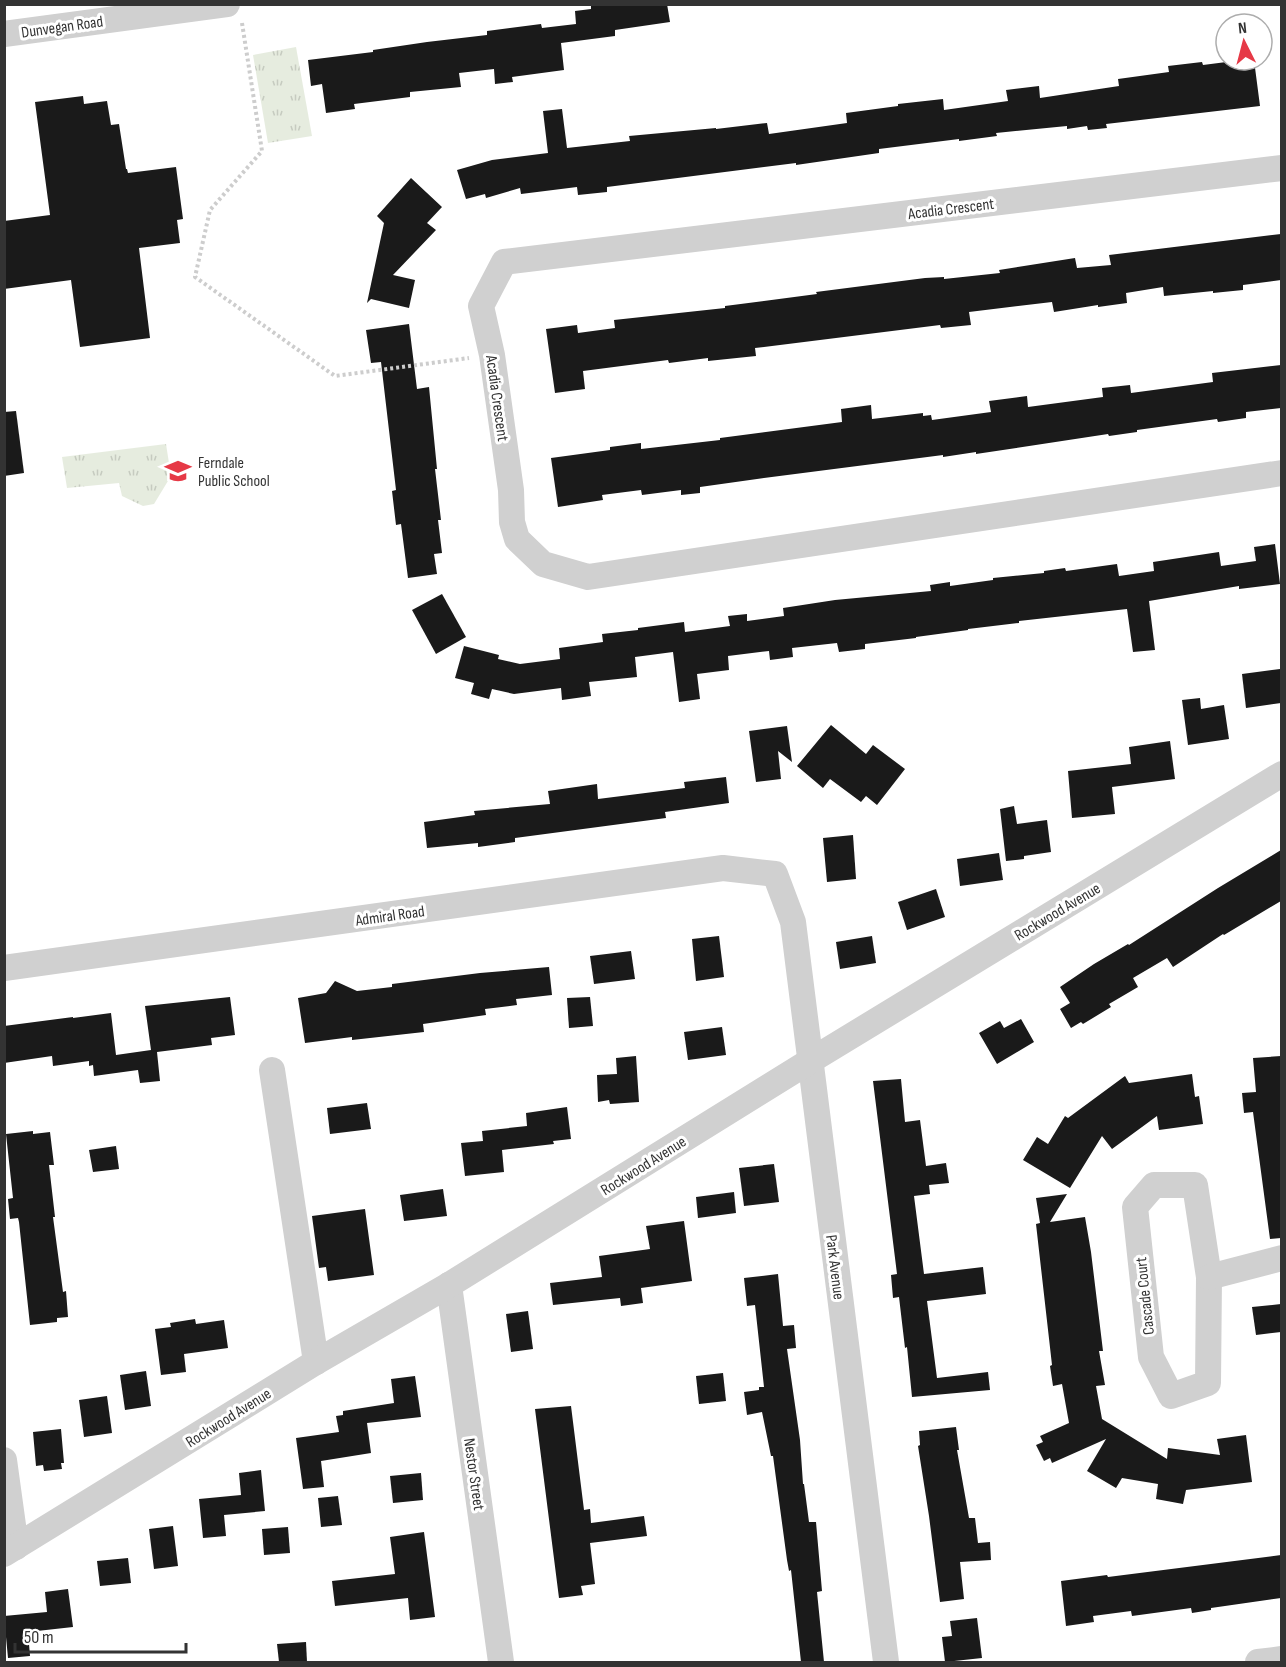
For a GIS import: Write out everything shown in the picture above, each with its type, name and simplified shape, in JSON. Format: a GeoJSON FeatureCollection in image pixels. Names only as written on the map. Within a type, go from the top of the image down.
{"type":"FeatureCollection","features":[{"type":"Feature","properties":{"kind":"street","name":"Dunvegan Road"},"geometry":{"type":"LineString","coordinates":[[4,34],[234,10]]}},
{"type":"Feature","properties":{"kind":"street","name":"Acadia Crescent"},"geometry":{"type":"LineString","coordinates":[[1281,168],[504,262],[481,306],[492,355],[511,490],[512,522],[517,539],[543,564],[588,577],[1281,473]]}},
{"type":"Feature","properties":{"kind":"street","name":"Rockwood Avenue"},"geometry":{"type":"LineString","coordinates":[[10,1551],[316,1362],[449,1285],[810,1061],[1281,774]]}},
{"type":"Feature","properties":{"kind":"street","name":"Admiral Road"},"geometry":{"type":"LineString","coordinates":[[4,969],[723,868],[775,874]]}},
{"type":"Feature","properties":{"kind":"street","name":"Park Avenue"},"geometry":{"type":"LineString","coordinates":[[775,874],[793,922],[886,1662]]}},
{"type":"Feature","properties":{"kind":"street"},"geometry":{"type":"LineString","coordinates":[[272,1070],[316,1362]]}},
{"type":"Feature","properties":{"kind":"street","name":"Cascade Court"},"geometry":{"type":"LineString","coordinates":[[1154,1185],[1195,1185],[1209,1277],[1208,1383],[1171,1396],[1151,1357],[1135,1208],[1154,1185]]}},
{"type":"Feature","properties":{"kind":"street"},"geometry":{"type":"LineString","coordinates":[[1209,1277],[1281,1258]]}},
{"type":"Feature","properties":{"kind":"street","name":"Nestor Street"},"geometry":{"type":"LineString","coordinates":[[449,1285],[501,1662]]}},
{"type":"Feature","properties":{"kind":"street"},"geometry":{"type":"LineString","coordinates":[[4,1460],[10,1551]]}},
{"type":"Feature","properties":{"kind":"street"},"geometry":{"type":"LineString","coordinates":[[1258,1662],[1281,1659]]}},
{"type":"Feature","properties":{"kind":"path"},"geometry":{"type":"LineString","coordinates":[[234,10],[262,151],[210,210],[195,277],[334,376],[492,355]]}},
{"type":"Feature","properties":{"kind":"green space"},"geometry":{"type":"Polygon","coordinates":[[[296,47],[312,136],[268,143],[253,55],[296,47]]]}},
{"type":"Feature","properties":{"kind":"green space"},"geometry":{"type":"Polygon","coordinates":[[[166,444],[171,476],[154,504],[143,506],[122,496],[119,483],[67,488],[62,457],[166,444]]]}},
{"type":"Feature","properties":{"kind":"building"},"geometry":{"type":"Polygon","coordinates":[[[591,4],[667,4],[670,22],[615,30],[615,36],[561,43],[564,70],[512,77],[513,82],[495,84],[494,69],[459,73],[461,87],[410,92],[410,97],[354,104],[355,109],[326,113],[322,84],[311,86],[308,60],[487,35],[487,31],[541,24],[542,28],[576,24],[575,11],[591,9],[591,4]]]}},
{"type":"Feature","properties":{"kind":"building"},"geometry":{"type":"Polygon","coordinates":[[[1202,62],[1203,65],[1214,64],[1214,72],[1256,72],[1260,106],[1106,124],[1107,128],[1088,130],[1087,126],[1067,129],[1067,126],[996,133],[997,136],[879,149],[879,153],[796,165],[796,163],[607,187],[607,192],[578,195],[577,187],[521,194],[520,188],[486,198],[485,194],[466,199],[457,170],[492,160],[548,153],[543,111],[562,109],[567,148],[630,141],[629,136],[767,123],[769,134],[847,123],[846,113],[898,106],[898,104],[943,99],[944,110],[1008,101],[1006,90],[1039,86],[1040,98],[1119,86],[1118,79],[1169,72],[1168,66],[1202,62]]]}},
{"type":"Feature","properties":{"kind":"building"},"geometry":{"type":"Polygon","coordinates":[[[83,96],[84,104],[107,101],[111,125],[119,124],[128,173],[176,167],[183,219],[177,220],[180,243],[139,248],[150,338],[80,347],[71,280],[4,289],[4,221],[50,215],[35,102],[83,96]]]}},
{"type":"Feature","properties":{"kind":"building"},"geometry":{"type":"Polygon","coordinates":[[[411,178],[442,207],[427,223],[436,230],[393,275],[415,280],[409,308],[371,299],[367,303],[384,223],[377,216],[411,178]]]}},
{"type":"Feature","properties":{"kind":"building"},"geometry":{"type":"Polygon","coordinates":[[[1281,234],[1281,280],[1243,285],[1243,290],[1164,296],[1163,287],[1126,293],[1127,303],[1098,307],[1098,305],[1054,312],[1052,302],[969,312],[971,325],[941,328],[940,325],[755,348],[756,356],[708,361],[708,358],[669,363],[668,360],[583,371],[585,389],[555,393],[546,329],[577,325],[578,333],[615,328],[614,320],[725,308],[725,306],[817,294],[816,292],[925,278],[944,277],[944,279],[1000,273],[999,270],[1075,258],[1077,268],[1111,265],[1109,255],[1281,234]]]}},
{"type":"Feature","properties":{"kind":"building"},"geometry":{"type":"Polygon","coordinates":[[[409,324],[417,389],[429,387],[442,553],[434,554],[437,574],[408,578],[401,524],[396,525],[392,491],[396,490],[381,362],[371,363],[366,330],[409,324]]]}},
{"type":"Feature","properties":{"kind":"building"},"geometry":{"type":"Polygon","coordinates":[[[1281,365],[1281,408],[1246,412],[1246,418],[1218,422],[1217,419],[976,454],[976,452],[943,457],[943,455],[757,479],[700,487],[700,493],[681,495],[681,490],[642,495],[641,490],[602,495],[603,500],[558,507],[551,458],[610,450],[610,447],[641,443],[641,449],[842,422],[841,409],[871,405],[872,419],[923,413],[923,416],[931,415],[932,420],[991,412],[989,401],[1027,396],[1028,407],[1103,397],[1102,388],[1130,385],[1131,393],[1213,382],[1212,373],[1281,365]]]}},
{"type":"Feature","properties":{"kind":"building"},"geometry":{"type":"Polygon","coordinates":[[[16,411],[24,473],[4,476],[4,412],[16,411]]]}},
{"type":"Feature","properties":{"kind":"building"},"geometry":{"type":"Polygon","coordinates":[[[1275,544],[1280,584],[1239,589],[1239,586],[1149,601],[1155,650],[1133,652],[1127,609],[1019,621],[1019,623],[865,644],[865,649],[839,652],[837,643],[792,648],[793,657],[770,660],[769,651],[728,656],[729,670],[697,674],[700,699],[679,702],[673,652],[635,657],[637,677],[589,682],[591,696],[562,700],[561,688],[514,694],[492,689],[489,699],[471,694],[474,683],[455,678],[464,646],[499,655],[498,659],[520,664],[560,659],[559,648],[603,642],[602,634],[638,630],[638,628],[684,622],[685,632],[730,626],[728,616],[747,614],[747,621],[784,616],[783,608],[835,600],[931,591],[930,585],[950,582],[950,586],[1065,568],[1066,571],[1117,564],[1119,576],[1154,571],[1153,562],[1219,552],[1221,566],[1256,561],[1254,547],[1275,544]]]}},
{"type":"Feature","properties":{"kind":"building"},"geometry":{"type":"Polygon","coordinates":[[[442,594],[466,637],[436,654],[412,610],[442,594]]]}},
{"type":"Feature","properties":{"kind":"building"},"geometry":{"type":"Polygon","coordinates":[[[1280,669],[1281,703],[1246,708],[1242,674],[1280,669]]]}},
{"type":"Feature","properties":{"kind":"building"},"geometry":{"type":"Polygon","coordinates":[[[1200,698],[1201,709],[1224,705],[1229,739],[1188,745],[1182,700],[1200,698]]]}},
{"type":"Feature","properties":{"kind":"building"},"geometry":{"type":"Polygon","coordinates":[[[831,725],[866,754],[873,745],[905,769],[877,805],[866,796],[861,802],[830,779],[823,788],[797,766],[831,725]]]}},
{"type":"Feature","properties":{"kind":"building"},"geometry":{"type":"Polygon","coordinates":[[[787,726],[792,762],[778,751],[781,779],[756,782],[749,731],[787,726]]]}},
{"type":"Feature","properties":{"kind":"building"},"geometry":{"type":"Polygon","coordinates":[[[1170,741],[1175,779],[1112,787],[1115,814],[1072,818],[1068,771],[1131,764],[1129,747],[1170,741]]]}},
{"type":"Feature","properties":{"kind":"building"},"geometry":{"type":"Polygon","coordinates":[[[726,777],[729,803],[665,812],[666,818],[515,838],[515,842],[478,847],[478,843],[427,848],[424,822],[475,815],[474,811],[550,804],[548,791],[597,784],[598,799],[685,788],[684,782],[726,777]]]}},
{"type":"Feature","properties":{"kind":"building"},"geometry":{"type":"Polygon","coordinates":[[[1014,806],[1017,824],[1047,820],[1051,852],[1006,861],[1000,809],[1014,806]]]}},
{"type":"Feature","properties":{"kind":"building"},"geometry":{"type":"Polygon","coordinates":[[[853,835],[856,879],[827,882],[823,838],[853,835]]]}},
{"type":"Feature","properties":{"kind":"building"},"geometry":{"type":"Polygon","coordinates":[[[1281,850],[1281,901],[1223,934],[1173,967],[1167,958],[1133,978],[1138,987],[1109,1004],[1111,1007],[1083,1024],[1081,1022],[1071,1028],[1060,1009],[1070,1003],[1060,987],[1281,850]]]}},
{"type":"Feature","properties":{"kind":"building"},"geometry":{"type":"Polygon","coordinates":[[[999,853],[1003,880],[960,886],[957,859],[999,853]]]}},
{"type":"Feature","properties":{"kind":"building"},"geometry":{"type":"Polygon","coordinates":[[[936,889],[945,917],[907,930],[898,902],[936,889]]]}},
{"type":"Feature","properties":{"kind":"building"},"geometry":{"type":"Polygon","coordinates":[[[719,936],[724,977],[696,981],[692,939],[719,936]]]}},
{"type":"Feature","properties":{"kind":"building"},"geometry":{"type":"Polygon","coordinates":[[[872,936],[876,963],[840,969],[836,942],[872,936]]]}},
{"type":"Feature","properties":{"kind":"building"},"geometry":{"type":"Polygon","coordinates":[[[631,951],[635,979],[594,984],[590,956],[631,951]]]}},
{"type":"Feature","properties":{"kind":"building"},"geometry":{"type":"Polygon","coordinates":[[[549,967],[552,995],[516,999],[517,1005],[485,1009],[486,1015],[423,1024],[424,1032],[305,1043],[298,998],[326,993],[335,981],[357,991],[392,987],[392,984],[480,973],[549,967]]]}},
{"type":"Feature","properties":{"kind":"building"},"geometry":{"type":"Polygon","coordinates":[[[230,997],[235,1035],[211,1038],[212,1045],[157,1052],[160,1081],[140,1083],[138,1070],[94,1076],[93,1065],[89,1066],[89,1061],[53,1066],[52,1056],[4,1063],[4,1026],[111,1013],[116,1055],[151,1050],[145,1006],[230,997]]]}},
{"type":"Feature","properties":{"kind":"building"},"geometry":{"type":"Polygon","coordinates":[[[590,997],[593,1026],[569,1028],[567,998],[590,997]]]}},
{"type":"Feature","properties":{"kind":"building"},"geometry":{"type":"Polygon","coordinates":[[[1021,1019],[1034,1042],[997,1064],[979,1033],[1000,1021],[1004,1028],[1021,1019]]]}},
{"type":"Feature","properties":{"kind":"building"},"geometry":{"type":"Polygon","coordinates":[[[722,1027],[726,1055],[688,1060],[684,1032],[722,1027]]]}},
{"type":"Feature","properties":{"kind":"building"},"geometry":{"type":"Polygon","coordinates":[[[636,1056],[639,1102],[610,1104],[609,1100],[598,1102],[597,1075],[617,1074],[616,1058],[636,1056]]]}},
{"type":"Feature","properties":{"kind":"building"},"geometry":{"type":"Polygon","coordinates":[[[1281,1056],[1281,1238],[1270,1239],[1253,1112],[1244,1113],[1242,1093],[1256,1092],[1253,1058],[1281,1056]]]}},
{"type":"Feature","properties":{"kind":"building"},"geometry":{"type":"Polygon","coordinates":[[[1192,1074],[1195,1097],[1199,1096],[1203,1124],[1159,1130],[1157,1116],[1112,1149],[1102,1136],[1070,1188],[1023,1160],[1037,1137],[1048,1144],[1065,1116],[1068,1118],[1125,1076],[1129,1083],[1192,1074]]]}},
{"type":"Feature","properties":{"kind":"building"},"geometry":{"type":"Polygon","coordinates":[[[901,1079],[905,1122],[920,1120],[926,1166],[946,1163],[949,1183],[929,1185],[930,1194],[914,1196],[924,1274],[983,1267],[986,1294],[927,1301],[937,1378],[988,1372],[990,1390],[912,1397],[899,1297],[893,1298],[891,1275],[897,1274],[873,1081],[901,1079]]]}},
{"type":"Feature","properties":{"kind":"building"},"geometry":{"type":"Polygon","coordinates":[[[367,1103],[371,1129],[330,1134],[327,1108],[367,1103]]]}},
{"type":"Feature","properties":{"kind":"building"},"geometry":{"type":"Polygon","coordinates":[[[567,1107],[571,1139],[553,1141],[554,1144],[502,1150],[504,1172],[465,1176],[461,1143],[483,1141],[482,1131],[527,1126],[526,1113],[567,1107]]]}},
{"type":"Feature","properties":{"kind":"building"},"geometry":{"type":"Polygon","coordinates":[[[33,1131],[33,1134],[50,1132],[54,1165],[49,1165],[55,1217],[53,1217],[63,1292],[66,1291],[68,1317],[57,1318],[57,1322],[30,1325],[19,1222],[18,1218],[10,1219],[8,1199],[13,1198],[6,1134],[33,1131]]]}},
{"type":"Feature","properties":{"kind":"building"},"geometry":{"type":"Polygon","coordinates":[[[116,1146],[119,1169],[93,1172],[89,1150],[116,1146]]]}},
{"type":"Feature","properties":{"kind":"building"},"geometry":{"type":"Polygon","coordinates":[[[774,1164],[779,1202],[744,1206],[739,1168],[774,1164]]]}},
{"type":"Feature","properties":{"kind":"building"},"geometry":{"type":"Polygon","coordinates":[[[443,1189],[447,1216],[404,1221],[400,1195],[443,1189]]]}},
{"type":"Feature","properties":{"kind":"building"},"geometry":{"type":"Polygon","coordinates":[[[734,1192],[736,1213],[698,1218],[696,1197],[734,1192]]]}},
{"type":"Feature","properties":{"kind":"building"},"geometry":{"type":"Polygon","coordinates":[[[1067,1194],[1050,1222],[1085,1217],[1103,1351],[1099,1351],[1105,1385],[1096,1386],[1102,1419],[1167,1459],[1168,1448],[1220,1455],[1217,1439],[1246,1435],[1252,1482],[1186,1490],[1183,1504],[1156,1499],[1158,1484],[1122,1478],[1116,1488],[1087,1471],[1106,1439],[1052,1463],[1050,1458],[1044,1461],[1036,1445],[1043,1442],[1040,1436],[1069,1423],[1062,1384],[1053,1386],[1050,1366],[1052,1365],[1036,1224],[1040,1223],[1036,1198],[1067,1194]]]}},
{"type":"Feature","properties":{"kind":"building"},"geometry":{"type":"Polygon","coordinates":[[[365,1209],[374,1275],[328,1281],[326,1267],[319,1268],[312,1216],[365,1209]]]}},
{"type":"Feature","properties":{"kind":"building"},"geometry":{"type":"Polygon","coordinates":[[[684,1221],[692,1281],[641,1288],[643,1303],[621,1306],[620,1298],[553,1305],[550,1283],[602,1277],[599,1256],[650,1249],[646,1226],[684,1221]]]}},
{"type":"Feature","properties":{"kind":"building"},"geometry":{"type":"Polygon","coordinates":[[[778,1274],[783,1326],[794,1325],[796,1348],[787,1349],[809,1522],[816,1522],[822,1591],[817,1592],[824,1662],[801,1662],[791,1570],[789,1571],[787,1560],[773,1456],[771,1456],[762,1412],[747,1415],[744,1392],[764,1387],[755,1305],[747,1306],[744,1278],[778,1274]]]}},
{"type":"Feature","properties":{"kind":"building"},"geometry":{"type":"Polygon","coordinates":[[[1281,1304],[1281,1332],[1256,1335],[1252,1307],[1281,1304]]]}},
{"type":"Feature","properties":{"kind":"building"},"geometry":{"type":"Polygon","coordinates":[[[528,1311],[533,1349],[511,1352],[506,1314],[528,1311]]]}},
{"type":"Feature","properties":{"kind":"building"},"geometry":{"type":"Polygon","coordinates":[[[195,1319],[196,1324],[224,1320],[228,1348],[184,1354],[186,1372],[161,1375],[155,1329],[171,1327],[170,1323],[195,1319]]]}},
{"type":"Feature","properties":{"kind":"building"},"geometry":{"type":"Polygon","coordinates":[[[146,1371],[151,1406],[125,1410],[120,1375],[146,1371]]]}},
{"type":"Feature","properties":{"kind":"building"},"geometry":{"type":"Polygon","coordinates":[[[723,1373],[726,1401],[699,1404],[696,1376],[723,1373]]]}},
{"type":"Feature","properties":{"kind":"building"},"geometry":{"type":"Polygon","coordinates":[[[415,1376],[421,1417],[367,1423],[371,1453],[321,1461],[324,1487],[303,1489],[296,1438],[339,1432],[336,1416],[343,1415],[343,1411],[394,1403],[391,1379],[415,1376]]]}},
{"type":"Feature","properties":{"kind":"building"},"geometry":{"type":"Polygon","coordinates":[[[107,1396],[112,1433],[84,1437],[79,1400],[107,1396]]]}},
{"type":"Feature","properties":{"kind":"building"},"geometry":{"type":"Polygon","coordinates":[[[571,1406],[584,1510],[590,1509],[591,1523],[644,1516],[647,1536],[590,1543],[595,1584],[581,1586],[583,1595],[559,1598],[535,1409],[571,1406]]]}},
{"type":"Feature","properties":{"kind":"building"},"geometry":{"type":"Polygon","coordinates":[[[956,1427],[959,1450],[957,1450],[969,1518],[975,1518],[978,1543],[990,1542],[991,1560],[960,1562],[964,1599],[940,1602],[918,1446],[920,1445],[919,1431],[956,1427]]]}},
{"type":"Feature","properties":{"kind":"building"},"geometry":{"type":"Polygon","coordinates":[[[61,1429],[64,1463],[61,1463],[62,1469],[44,1471],[43,1465],[36,1466],[33,1432],[61,1429]]]}},
{"type":"Feature","properties":{"kind":"building"},"geometry":{"type":"Polygon","coordinates":[[[261,1470],[265,1511],[224,1515],[226,1536],[203,1538],[199,1499],[241,1495],[239,1473],[261,1470]]]}},
{"type":"Feature","properties":{"kind":"building"},"geometry":{"type":"Polygon","coordinates":[[[421,1473],[423,1500],[393,1503],[390,1476],[421,1473]]]}},
{"type":"Feature","properties":{"kind":"building"},"geometry":{"type":"Polygon","coordinates":[[[338,1496],[342,1525],[321,1527],[318,1498],[338,1496]]]}},
{"type":"Feature","properties":{"kind":"building"},"geometry":{"type":"Polygon","coordinates":[[[173,1526],[178,1566],[154,1569],[149,1529],[173,1526]]]}},
{"type":"Feature","properties":{"kind":"building"},"geometry":{"type":"Polygon","coordinates":[[[288,1527],[290,1553],[264,1555],[262,1529],[288,1527]]]}},
{"type":"Feature","properties":{"kind":"building"},"geometry":{"type":"Polygon","coordinates":[[[424,1532],[435,1617],[410,1620],[408,1598],[335,1606],[332,1581],[395,1574],[390,1537],[424,1532]]]}},
{"type":"Feature","properties":{"kind":"building"},"geometry":{"type":"Polygon","coordinates":[[[1281,1555],[1281,1598],[1192,1613],[1191,1608],[1132,1616],[1131,1611],[1093,1616],[1094,1622],[1066,1626],[1061,1581],[1281,1555]]]}},
{"type":"Feature","properties":{"kind":"building"},"geometry":{"type":"Polygon","coordinates":[[[128,1558],[131,1583],[100,1586],[97,1561],[128,1558]]]}},
{"type":"Feature","properties":{"kind":"building"},"geometry":{"type":"Polygon","coordinates":[[[68,1589],[73,1627],[28,1632],[30,1656],[8,1658],[4,1616],[47,1612],[45,1592],[68,1589]]]}},
{"type":"Feature","properties":{"kind":"building"},"geometry":{"type":"Polygon","coordinates":[[[977,1618],[982,1658],[945,1662],[942,1637],[952,1636],[950,1621],[977,1618]]]}},
{"type":"Feature","properties":{"kind":"building"},"geometry":{"type":"Polygon","coordinates":[[[306,1642],[307,1662],[279,1662],[277,1644],[306,1642]]]}},
{"type":"Feature","properties":{"kind":"place","name":"Ferndale Public School"},"geometry":{"type":"Point","coordinates":[178,471]}}]}
